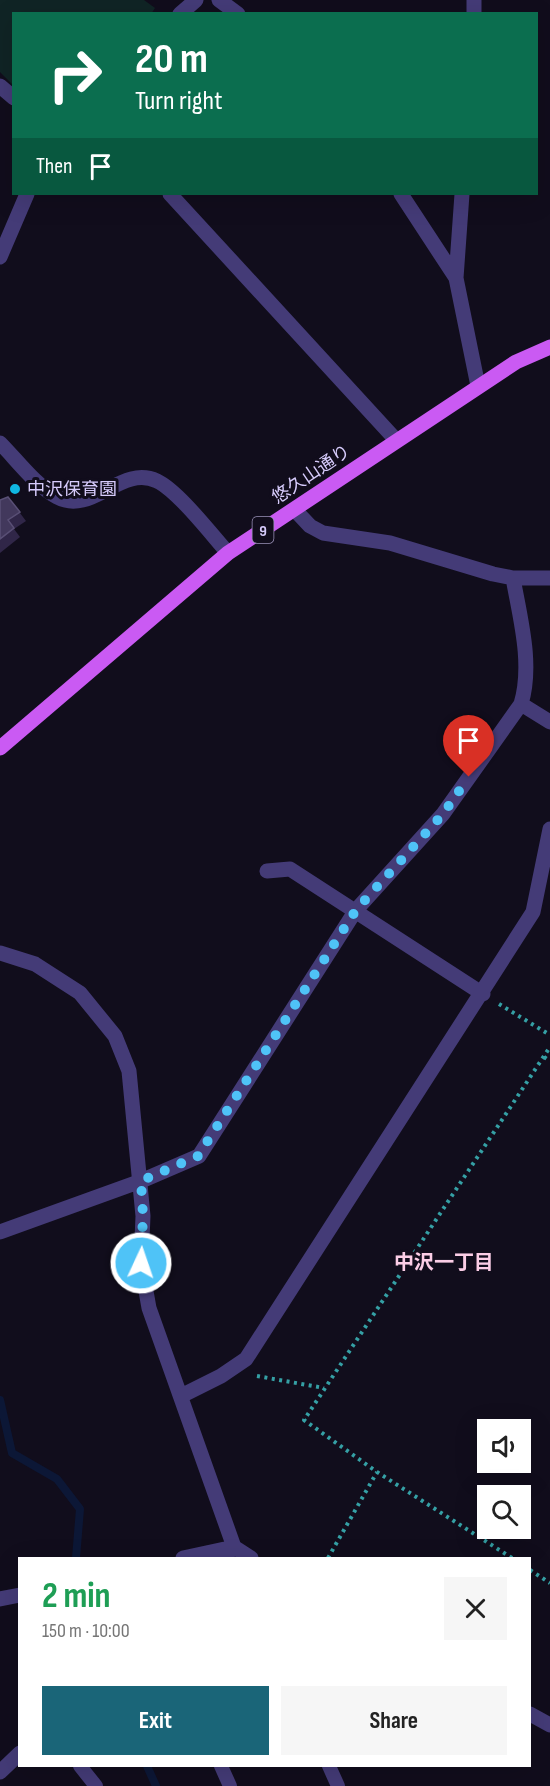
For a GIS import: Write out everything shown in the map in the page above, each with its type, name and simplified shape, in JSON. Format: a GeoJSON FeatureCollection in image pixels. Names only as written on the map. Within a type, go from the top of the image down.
{"type":"FeatureCollection","features":[{"type":"Feature","properties":{"kind":"main road","name":"悠久山通り"},"geometry":{"type":"LineString","coordinates":[[0,748],[228,553],[478,386],[516,362],[550,347]]}},
{"type":"Feature","properties":{"kind":"street"},"geometry":{"type":"LineString","coordinates":[[219,0],[235,12]]}},
{"type":"Feature","properties":{"kind":"street"},"geometry":{"type":"LineString","coordinates":[[0,86],[12,96]]}},
{"type":"Feature","properties":{"kind":"street"},"geometry":{"type":"LineString","coordinates":[[0,256],[27,195]]}},
{"type":"Feature","properties":{"kind":"street"},"geometry":{"type":"LineString","coordinates":[[171,195],[396,440]]}},
{"type":"Feature","properties":{"kind":"street"},"geometry":{"type":"LineString","coordinates":[[402,195],[456,278]]}},
{"type":"Feature","properties":{"kind":"street"},"geometry":{"type":"LineString","coordinates":[[462,195],[456,278],[478,386]]}},
{"type":"Feature","properties":{"kind":"street"},"geometry":{"type":"LineString","coordinates":[[0,443],[58,498],[76,501],[94,496],[138,476],[157,481],[173,493],[228,553]]}},
{"type":"Feature","properties":{"kind":"street"},"geometry":{"type":"LineString","coordinates":[[295,510],[310,526],[323,533],[390,543],[513,578],[550,578]]}},
{"type":"Feature","properties":{"kind":"street"},"geometry":{"type":"LineString","coordinates":[[0,1232],[141,1181],[198,1156],[356,910],[443,814],[521,704],[526,686],[526,664],[513,578]]}},
{"type":"Feature","properties":{"kind":"street"},"geometry":{"type":"LineString","coordinates":[[521,704],[550,722]]}},
{"type":"Feature","properties":{"kind":"street"},"geometry":{"type":"LineString","coordinates":[[182,1396],[221,1376],[246,1359],[483,994],[533,912],[550,829]]}},
{"type":"Feature","properties":{"kind":"street"},"geometry":{"type":"LineString","coordinates":[[267,871],[290,869],[483,994]]}},
{"type":"Feature","properties":{"kind":"street"},"geometry":{"type":"LineString","coordinates":[[0,953],[35,964],[80,993],[115,1036],[129,1071],[141,1181],[143,1216],[141,1263],[149,1308],[182,1396],[229,1553]]}},
{"type":"Feature","properties":{"kind":"street"},"geometry":{"type":"LineString","coordinates":[[192,1557],[229,1553],[247,1557]]}},
{"type":"Feature","properties":{"kind":"street"},"geometry":{"type":"LineString","coordinates":[[0,1599],[18,1595]]}},
{"type":"Feature","properties":{"kind":"street"},"geometry":{"type":"LineString","coordinates":[[531,1715],[550,1725]]}},
{"type":"Feature","properties":{"kind":"lane"},"geometry":{"type":"LineString","coordinates":[[81,1767],[96,1786]]}},
{"type":"Feature","properties":{"kind":"lane"},"geometry":{"type":"LineString","coordinates":[[221,1767],[230,1786]]}},
{"type":"Feature","properties":{"kind":"lane"},"geometry":{"type":"LineString","coordinates":[[329,1767],[338,1786]]}},
{"type":"Feature","properties":{"kind":"path"},"geometry":{"type":"LineString","coordinates":[[483,994],[550,1035]]}},
{"type":"Feature","properties":{"kind":"path"},"geometry":{"type":"LineString","coordinates":[[510,1557],[377,1472],[304,1420],[550,1047]]}},
{"type":"Feature","properties":{"kind":"path"},"geometry":{"type":"LineString","coordinates":[[544,1057],[550,1061]]}},
{"type":"Feature","properties":{"kind":"path"},"geometry":{"type":"LineString","coordinates":[[221,1376],[266,1377],[324,1389]]}},
{"type":"Feature","properties":{"kind":"path"},"geometry":{"type":"LineString","coordinates":[[329,1557],[377,1472]]}},
{"type":"Feature","properties":{"kind":"path"},"geometry":{"type":"LineString","coordinates":[[531,1571],[550,1583]]}},
{"type":"Feature","properties":{"kind":"green space"},"geometry":{"type":"Polygon","coordinates":[[[0,0],[144,0],[155,8],[152,12],[12,12],[12,84],[0,72],[0,0]]]}},
{"type":"Feature","properties":{"kind":"building"},"geometry":{"type":"Polygon","coordinates":[[[8,497],[20,512],[8,520],[14,528],[0,539],[0,500],[8,497]]]}},
{"type":"Feature","properties":{"kind":"waterway"},"geometry":{"type":"LineString","coordinates":[[0,1400],[12,1453],[57,1479],[80,1509],[76,1557]]}},
{"type":"Feature","properties":{"kind":"waterway"},"geometry":{"type":"LineString","coordinates":[[147,1767],[156,1786]]}},
{"type":"Feature","properties":{"kind":"place","name":"中沢保育園"},"geometry":{"type":"Point","coordinates":[15,489]}},
{"type":"Feature","properties":{"kind":"district","name":"中沢一丁目"},"geometry":{"type":"Point","coordinates":[444,1262]}},
{"type":"Feature","properties":{"kind":"route"},"geometry":{"type":"LineString","coordinates":[[141,1263],[143,1216],[141,1181],[198,1156],[356,910],[443,814],[469,777]]}}]}
